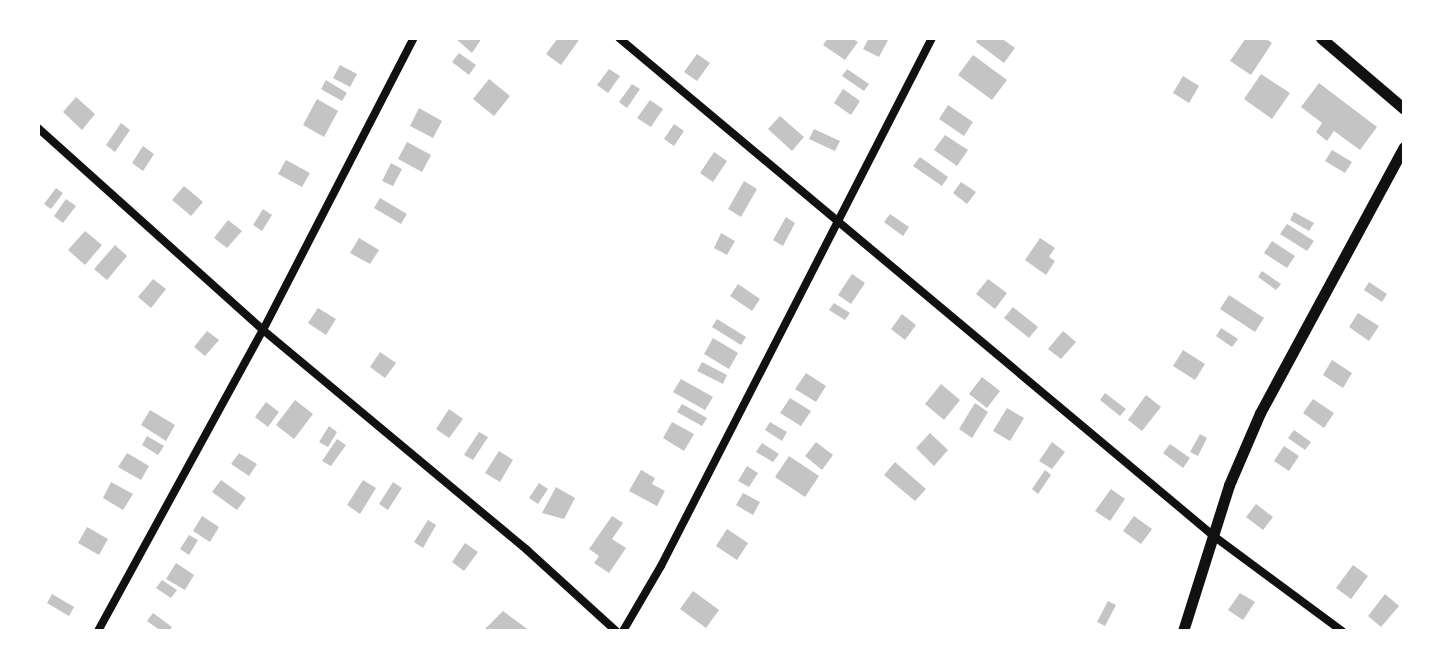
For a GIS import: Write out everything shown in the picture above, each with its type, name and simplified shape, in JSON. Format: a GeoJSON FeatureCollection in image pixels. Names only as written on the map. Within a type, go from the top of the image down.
{"type":"FeatureCollection","features":[{"type":"Feature","properties":{"kind":"street"},"geometry":{"type":"LineString","coordinates":[[98,631],[263,330],[414,38]]}},
{"type":"Feature","properties":{"kind":"street"},"geometry":{"type":"LineString","coordinates":[[619,38],[1215,537],[1342,631]]}},
{"type":"Feature","properties":{"kind":"street"},"geometry":{"type":"LineString","coordinates":[[623,631],[661,566],[932,38]]}},
{"type":"Feature","properties":{"kind":"street"},"geometry":{"type":"LineString","coordinates":[[1321,38],[1404,109]]}},
{"type":"Feature","properties":{"kind":"street"},"geometry":{"type":"LineString","coordinates":[[38,128],[263,330],[527,550],[616,631]]}},
{"type":"Feature","properties":{"kind":"street"},"geometry":{"type":"LineString","coordinates":[[1183,631],[1229,485],[1260,413],[1404,147]]}},
{"type":"Feature","properties":{"kind":"building"},"geometry":{"type":"Polygon","coordinates":[[[455,38],[482,38],[472,53],[455,38]]]}},
{"type":"Feature","properties":{"kind":"building"},"geometry":{"type":"Polygon","coordinates":[[[558,38],[579,40],[561,65],[546,54],[558,38]]]}},
{"type":"Feature","properties":{"kind":"building"},"geometry":{"type":"Polygon","coordinates":[[[828,38],[851,38],[858,42],[845,60],[823,45],[828,38]]]}},
{"type":"Feature","properties":{"kind":"building"},"geometry":{"type":"Polygon","coordinates":[[[869,38],[888,40],[879,57],[863,49],[869,38]]]}},
{"type":"Feature","properties":{"kind":"building"},"geometry":{"type":"Polygon","coordinates":[[[978,38],[1001,38],[1015,48],[1004,63],[976,42],[978,38]]]}},
{"type":"Feature","properties":{"kind":"building"},"geometry":{"type":"Polygon","coordinates":[[[1246,38],[1265,38],[1272,43],[1251,75],[1230,61],[1246,38]]]}},
{"type":"Feature","properties":{"kind":"building"},"geometry":{"type":"Polygon","coordinates":[[[459,53],[476,65],[469,75],[452,62],[459,53]]]}},
{"type":"Feature","properties":{"kind":"building"},"geometry":{"type":"Polygon","coordinates":[[[697,54],[710,63],[697,81],[684,72],[697,54]]]}},
{"type":"Feature","properties":{"kind":"building"},"geometry":{"type":"Polygon","coordinates":[[[973,55],[1007,80],[992,100],[958,75],[973,55]]]}},
{"type":"Feature","properties":{"kind":"building"},"geometry":{"type":"Polygon","coordinates":[[[340,65],[357,74],[350,87],[333,78],[340,65]]]}},
{"type":"Feature","properties":{"kind":"building"},"geometry":{"type":"Polygon","coordinates":[[[609,69],[620,76],[608,93],[597,85],[609,69]]]}},
{"type":"Feature","properties":{"kind":"building"},"geometry":{"type":"Polygon","coordinates":[[[847,69],[869,84],[864,91],[842,76],[847,69]]]}},
{"type":"Feature","properties":{"kind":"building"},"geometry":{"type":"Polygon","coordinates":[[[1261,74],[1290,93],[1272,119],[1244,99],[1261,74]]]}},
{"type":"Feature","properties":{"kind":"building"},"geometry":{"type":"Polygon","coordinates":[[[1183,76],[1199,86],[1189,103],[1173,93],[1183,76]]]}},
{"type":"Feature","properties":{"kind":"building"},"geometry":{"type":"Polygon","coordinates":[[[489,79],[510,96],[494,116],[473,99],[489,79]]]}},
{"type":"Feature","properties":{"kind":"building"},"geometry":{"type":"Polygon","coordinates":[[[326,80],[347,93],[342,101],[321,89],[326,80]]]}},
{"type":"Feature","properties":{"kind":"building"},"geometry":{"type":"Polygon","coordinates":[[[1319,83],[1377,127],[1360,150],[1334,131],[1327,141],[1316,132],[1322,123],[1301,107],[1319,83]]]}},
{"type":"Feature","properties":{"kind":"building"},"geometry":{"type":"Polygon","coordinates":[[[632,84],[640,89],[627,108],[619,102],[632,84]]]}},
{"type":"Feature","properties":{"kind":"building"},"geometry":{"type":"Polygon","coordinates":[[[843,89],[860,101],[851,115],[834,103],[843,89]]]}},
{"type":"Feature","properties":{"kind":"building"},"geometry":{"type":"Polygon","coordinates":[[[76,97],[95,114],[82,130],[63,112],[76,97]]]}},
{"type":"Feature","properties":{"kind":"building"},"geometry":{"type":"Polygon","coordinates":[[[317,99],[338,111],[324,137],[303,125],[317,99]]]}},
{"type":"Feature","properties":{"kind":"building"},"geometry":{"type":"Polygon","coordinates":[[[650,100],[663,109],[651,127],[637,118],[650,100]]]}},
{"type":"Feature","properties":{"kind":"building"},"geometry":{"type":"Polygon","coordinates":[[[948,105],[973,122],[964,136],[939,119],[948,105]]]}},
{"type":"Feature","properties":{"kind":"building"},"geometry":{"type":"Polygon","coordinates":[[[419,108],[442,121],[433,138],[410,126],[419,108]]]}},
{"type":"Feature","properties":{"kind":"building"},"geometry":{"type":"Polygon","coordinates":[[[780,116],[804,137],[792,151],[768,129],[780,116]]]}},
{"type":"Feature","properties":{"kind":"building"},"geometry":{"type":"Polygon","coordinates":[[[121,123],[130,130],[115,152],[106,145],[121,123]]]}},
{"type":"Feature","properties":{"kind":"building"},"geometry":{"type":"Polygon","coordinates":[[[674,124],[684,131],[674,146],[664,139],[674,124]]]}},
{"type":"Feature","properties":{"kind":"building"},"geometry":{"type":"Polygon","coordinates":[[[814,129],[840,141],[835,151],[809,139],[814,129]]]}},
{"type":"Feature","properties":{"kind":"building"},"geometry":{"type":"Polygon","coordinates":[[[945,135],[968,150],[957,166],[934,150],[945,135]]]}},
{"type":"Feature","properties":{"kind":"building"},"geometry":{"type":"Polygon","coordinates":[[[407,142],[431,155],[422,172],[398,159],[407,142]]]}},
{"type":"Feature","properties":{"kind":"building"},"geometry":{"type":"Polygon","coordinates":[[[143,146],[154,154],[143,171],[132,163],[143,146]]]}},
{"type":"Feature","properties":{"kind":"building"},"geometry":{"type":"Polygon","coordinates":[[[1332,150],[1352,162],[1345,173],[1325,161],[1332,150]]]}},
{"type":"Feature","properties":{"kind":"building"},"geometry":{"type":"Polygon","coordinates":[[[714,152],[727,161],[713,182],[700,173],[714,152]]]}},
{"type":"Feature","properties":{"kind":"building"},"geometry":{"type":"Polygon","coordinates":[[[920,157],[948,177],[942,186],[913,166],[920,157]]]}},
{"type":"Feature","properties":{"kind":"building"},"geometry":{"type":"Polygon","coordinates":[[[286,160],[310,173],[302,187],[278,174],[286,160]]]}},
{"type":"Feature","properties":{"kind":"building"},"geometry":{"type":"Polygon","coordinates":[[[391,163],[402,169],[393,186],[382,181],[391,163]]]}},
{"type":"Feature","properties":{"kind":"building"},"geometry":{"type":"Polygon","coordinates":[[[744,181],[757,189],[741,217],[728,209],[744,181]]]}},
{"type":"Feature","properties":{"kind":"building"},"geometry":{"type":"Polygon","coordinates":[[[961,182],[976,192],[967,204],[953,193],[961,182]]]}},
{"type":"Feature","properties":{"kind":"building"},"geometry":{"type":"Polygon","coordinates":[[[184,186],[203,202],[191,216],[172,200],[184,186]]]}},
{"type":"Feature","properties":{"kind":"building"},"geometry":{"type":"Polygon","coordinates":[[[56,188],[63,193],[51,209],[44,204],[56,188]]]}},
{"type":"Feature","properties":{"kind":"building"},"geometry":{"type":"Polygon","coordinates":[[[380,198],[407,214],[401,224],[374,208],[380,198]]]}},
{"type":"Feature","properties":{"kind":"building"},"geometry":{"type":"Polygon","coordinates":[[[66,199],[76,206],[63,223],[54,216],[66,199]]]}},
{"type":"Feature","properties":{"kind":"building"},"geometry":{"type":"Polygon","coordinates":[[[263,209],[272,215],[262,231],[253,225],[263,209]]]}},
{"type":"Feature","properties":{"kind":"building"},"geometry":{"type":"Polygon","coordinates":[[[1294,212],[1314,223],[1309,231],[1290,220],[1294,212]]]}},
{"type":"Feature","properties":{"kind":"building"},"geometry":{"type":"Polygon","coordinates":[[[890,214],[909,227],[903,236],[884,222],[890,214]]]}},
{"type":"Feature","properties":{"kind":"building"},"geometry":{"type":"Polygon","coordinates":[[[786,217],[795,223],[783,246],[773,240],[786,217]]]}},
{"type":"Feature","properties":{"kind":"building"},"geometry":{"type":"Polygon","coordinates":[[[228,220],[242,231],[227,248],[214,238],[228,220]]]}},
{"type":"Feature","properties":{"kind":"building"},"geometry":{"type":"Polygon","coordinates":[[[1287,224],[1314,241],[1307,251],[1280,234],[1287,224]]]}},
{"type":"Feature","properties":{"kind":"building"},"geometry":{"type":"Polygon","coordinates":[[[85,231],[102,245],[85,265],[68,250],[85,231]]]}},
{"type":"Feature","properties":{"kind":"building"},"geometry":{"type":"Polygon","coordinates":[[[721,233],[735,241],[727,255],[714,248],[721,233]]]}},
{"type":"Feature","properties":{"kind":"building"},"geometry":{"type":"Polygon","coordinates":[[[359,238],[379,250],[370,264],[350,253],[359,238]]]}},
{"type":"Feature","properties":{"kind":"building"},"geometry":{"type":"Polygon","coordinates":[[[1040,238],[1055,248],[1049,257],[1055,261],[1046,275],[1025,260],[1040,238]]]}},
{"type":"Feature","properties":{"kind":"building"},"geometry":{"type":"Polygon","coordinates":[[[1272,241],[1295,256],[1287,268],[1264,253],[1272,241]]]}},
{"type":"Feature","properties":{"kind":"building"},"geometry":{"type":"Polygon","coordinates":[[[115,245],[127,256],[107,280],[94,269],[115,245]]]}},
{"type":"Feature","properties":{"kind":"building"},"geometry":{"type":"Polygon","coordinates":[[[1262,271],[1281,284],[1276,290],[1258,277],[1262,271]]]}},
{"type":"Feature","properties":{"kind":"building"},"geometry":{"type":"Polygon","coordinates":[[[852,274],[865,283],[851,304],[838,295],[852,274]]]}},
{"type":"Feature","properties":{"kind":"building"},"geometry":{"type":"Polygon","coordinates":[[[153,279],[166,289],[151,308],[138,297],[153,279]]]}},
{"type":"Feature","properties":{"kind":"building"},"geometry":{"type":"Polygon","coordinates":[[[988,279],[1007,293],[995,309],[976,294],[988,279]]]}},
{"type":"Feature","properties":{"kind":"building"},"geometry":{"type":"Polygon","coordinates":[[[1369,282],[1387,294],[1382,302],[1364,290],[1369,282]]]}},
{"type":"Feature","properties":{"kind":"building"},"geometry":{"type":"Polygon","coordinates":[[[738,284],[760,299],[752,311],[730,296],[738,284]]]}},
{"type":"Feature","properties":{"kind":"building"},"geometry":{"type":"Polygon","coordinates":[[[1229,295],[1264,318],[1255,332],[1220,309],[1229,295]]]}},
{"type":"Feature","properties":{"kind":"building"},"geometry":{"type":"Polygon","coordinates":[[[834,303],[850,313],[845,320],[829,310],[834,303]]]}},
{"type":"Feature","properties":{"kind":"building"},"geometry":{"type":"Polygon","coordinates":[[[1013,307],[1038,327],[1029,338],[1004,318],[1013,307]]]}},
{"type":"Feature","properties":{"kind":"building"},"geometry":{"type":"Polygon","coordinates":[[[318,308],[336,319],[326,335],[308,323],[318,308]]]}},
{"type":"Feature","properties":{"kind":"building"},"geometry":{"type":"Polygon","coordinates":[[[1358,313],[1379,326],[1369,341],[1349,327],[1358,313]]]}},
{"type":"Feature","properties":{"kind":"building"},"geometry":{"type":"Polygon","coordinates":[[[902,314],[916,325],[905,340],[891,329],[902,314]]]}},
{"type":"Feature","properties":{"kind":"building"},"geometry":{"type":"Polygon","coordinates":[[[717,319],[746,337],[741,345],[712,327],[717,319]]]}},
{"type":"Feature","properties":{"kind":"building"},"geometry":{"type":"Polygon","coordinates":[[[1221,328],[1238,339],[1232,347],[1216,336],[1221,328]]]}},
{"type":"Feature","properties":{"kind":"building"},"geometry":{"type":"Polygon","coordinates":[[[207,331],[219,340],[205,356],[194,347],[207,331]]]}},
{"type":"Feature","properties":{"kind":"building"},"geometry":{"type":"Polygon","coordinates":[[[1063,331],[1076,342],[1061,359],[1048,349],[1063,331]]]}},
{"type":"Feature","properties":{"kind":"building"},"geometry":{"type":"Polygon","coordinates":[[[713,338],[738,353],[729,369],[704,354],[713,338]]]}},
{"type":"Feature","properties":{"kind":"building"},"geometry":{"type":"Polygon","coordinates":[[[1183,350],[1205,364],[1195,380],[1173,366],[1183,350]]]}},
{"type":"Feature","properties":{"kind":"building"},"geometry":{"type":"Polygon","coordinates":[[[380,352],[396,363],[385,378],[370,367],[380,352]]]}},
{"type":"Feature","properties":{"kind":"building"},"geometry":{"type":"Polygon","coordinates":[[[1332,360],[1352,373],[1343,388],[1323,375],[1332,360]]]}},
{"type":"Feature","properties":{"kind":"building"},"geometry":{"type":"Polygon","coordinates":[[[702,362],[727,375],[723,384],[697,371],[702,362]]]}},
{"type":"Feature","properties":{"kind":"building"},"geometry":{"type":"Polygon","coordinates":[[[806,373],[826,386],[816,402],[795,389],[806,373]]]}},
{"type":"Feature","properties":{"kind":"building"},"geometry":{"type":"Polygon","coordinates":[[[982,377],[1000,391],[987,408],[969,394],[982,377]]]}},
{"type":"Feature","properties":{"kind":"building"},"geometry":{"type":"Polygon","coordinates":[[[681,379],[713,397],[705,410],[673,392],[681,379]]]}},
{"type":"Feature","properties":{"kind":"building"},"geometry":{"type":"Polygon","coordinates":[[[941,384],[960,400],[944,420],[925,404],[941,384]]]}},
{"type":"Feature","properties":{"kind":"building"},"geometry":{"type":"Polygon","coordinates":[[[1105,393],[1126,409],[1120,416],[1100,400],[1105,393]]]}},
{"type":"Feature","properties":{"kind":"building"},"geometry":{"type":"Polygon","coordinates":[[[1146,395],[1161,407],[1142,431],[1128,420],[1146,395]]]}},
{"type":"Feature","properties":{"kind":"building"},"geometry":{"type":"Polygon","coordinates":[[[790,398],[811,411],[801,426],[780,413],[790,398]]]}},
{"type":"Feature","properties":{"kind":"building"},"geometry":{"type":"Polygon","coordinates":[[[1313,399],[1334,413],[1324,428],[1303,413],[1313,399]]]}},
{"type":"Feature","properties":{"kind":"building"},"geometry":{"type":"Polygon","coordinates":[[[295,400],[313,414],[294,439],[276,425],[295,400]]]}},
{"type":"Feature","properties":{"kind":"building"},"geometry":{"type":"Polygon","coordinates":[[[266,402],[279,412],[268,427],[255,417],[266,402]]]}},
{"type":"Feature","properties":{"kind":"building"},"geometry":{"type":"Polygon","coordinates":[[[975,403],[988,412],[972,438],[959,429],[975,403]]]}},
{"type":"Feature","properties":{"kind":"building"},"geometry":{"type":"Polygon","coordinates":[[[682,404],[707,418],[702,426],[677,412],[682,404]]]}},
{"type":"Feature","properties":{"kind":"building"},"geometry":{"type":"Polygon","coordinates":[[[1007,408],[1024,418],[1010,441],[993,431],[1007,408]]]}},
{"type":"Feature","properties":{"kind":"building"},"geometry":{"type":"Polygon","coordinates":[[[449,409],[463,419],[449,438],[436,429],[449,409]]]}},
{"type":"Feature","properties":{"kind":"building"},"geometry":{"type":"Polygon","coordinates":[[[150,410],[175,425],[166,441],[141,425],[150,410]]]}},
{"type":"Feature","properties":{"kind":"building"},"geometry":{"type":"Polygon","coordinates":[[[672,422],[694,434],[684,451],[663,438],[672,422]]]}},
{"type":"Feature","properties":{"kind":"building"},"geometry":{"type":"Polygon","coordinates":[[[770,422],[787,432],[782,441],[765,430],[770,422]]]}},
{"type":"Feature","properties":{"kind":"building"},"geometry":{"type":"Polygon","coordinates":[[[329,426],[337,432],[328,447],[319,442],[329,426]]]}},
{"type":"Feature","properties":{"kind":"building"},"geometry":{"type":"Polygon","coordinates":[[[1294,430],[1311,442],[1305,450],[1288,438],[1294,430]]]}},
{"type":"Feature","properties":{"kind":"building"},"geometry":{"type":"Polygon","coordinates":[[[479,432],[488,437],[473,460],[464,455],[479,432]]]}},
{"type":"Feature","properties":{"kind":"building"},"geometry":{"type":"Polygon","coordinates":[[[930,433],[948,450],[934,466],[916,448],[930,433]]]}},
{"type":"Feature","properties":{"kind":"building"},"geometry":{"type":"Polygon","coordinates":[[[1200,434],[1207,438],[1198,456],[1190,452],[1200,434]]]}},
{"type":"Feature","properties":{"kind":"building"},"geometry":{"type":"Polygon","coordinates":[[[147,436],[164,446],[158,455],[142,445],[147,436]]]}},
{"type":"Feature","properties":{"kind":"building"},"geometry":{"type":"Polygon","coordinates":[[[337,439],[346,445],[331,466],[322,461],[337,439]]]}},
{"type":"Feature","properties":{"kind":"building"},"geometry":{"type":"Polygon","coordinates":[[[816,442],[833,455],[822,470],[805,456],[816,442]]]}},
{"type":"Feature","properties":{"kind":"building"},"geometry":{"type":"Polygon","coordinates":[[[1052,442],[1065,452],[1052,469],[1039,461],[1052,442]]]}},
{"type":"Feature","properties":{"kind":"building"},"geometry":{"type":"Polygon","coordinates":[[[762,443],[779,454],[773,462],[756,452],[762,443]]]}},
{"type":"Feature","properties":{"kind":"building"},"geometry":{"type":"Polygon","coordinates":[[[1170,444],[1190,458],[1183,468],[1163,453],[1170,444]]]}},
{"type":"Feature","properties":{"kind":"building"},"geometry":{"type":"Polygon","coordinates":[[[1284,446],[1299,456],[1289,471],[1274,461],[1284,446]]]}},
{"type":"Feature","properties":{"kind":"building"},"geometry":{"type":"Polygon","coordinates":[[[499,451],[513,460],[500,482],[485,473],[499,451]]]}},
{"type":"Feature","properties":{"kind":"building"},"geometry":{"type":"Polygon","coordinates":[[[127,453],[149,466],[141,480],[118,467],[127,453]]]}},
{"type":"Feature","properties":{"kind":"building"},"geometry":{"type":"Polygon","coordinates":[[[239,453],[257,464],[249,476],[231,464],[239,453]]]}},
{"type":"Feature","properties":{"kind":"building"},"geometry":{"type":"Polygon","coordinates":[[[789,456],[819,476],[805,497],[775,477],[789,456]]]}},
{"type":"Feature","properties":{"kind":"building"},"geometry":{"type":"Polygon","coordinates":[[[895,462],[926,489],[915,501],[884,475],[895,462]]]}},
{"type":"Feature","properties":{"kind":"building"},"geometry":{"type":"Polygon","coordinates":[[[747,466],[758,473],[749,487],[738,481],[747,466]]]}},
{"type":"Feature","properties":{"kind":"building"},"geometry":{"type":"Polygon","coordinates":[[[641,470],[655,478],[652,484],[665,491],[657,506],[629,491],[641,470]]]}},
{"type":"Feature","properties":{"kind":"building"},"geometry":{"type":"Polygon","coordinates":[[[1045,470],[1051,475],[1038,494],[1032,489],[1045,470]]]}},
{"type":"Feature","properties":{"kind":"building"},"geometry":{"type":"Polygon","coordinates":[[[221,480],[246,498],[237,510],[212,492],[221,480]]]}},
{"type":"Feature","properties":{"kind":"building"},"geometry":{"type":"Polygon","coordinates":[[[363,480],[376,488],[360,514],[347,505],[363,480]]]}},
{"type":"Feature","properties":{"kind":"building"},"geometry":{"type":"Polygon","coordinates":[[[111,482],[133,494],[123,510],[103,498],[111,482]]]}},
{"type":"Feature","properties":{"kind":"building"},"geometry":{"type":"Polygon","coordinates":[[[393,482],[402,488],[388,510],[379,504],[393,482]]]}},
{"type":"Feature","properties":{"kind":"building"},"geometry":{"type":"Polygon","coordinates":[[[539,483],[548,489],[538,504],[529,498],[539,483]]]}},
{"type":"Feature","properties":{"kind":"building"},"geometry":{"type":"Polygon","coordinates":[[[556,487],[575,498],[564,519],[542,513],[556,487]]]}},
{"type":"Feature","properties":{"kind":"building"},"geometry":{"type":"Polygon","coordinates":[[[1111,489],[1125,499],[1110,521],[1095,511],[1111,489]]]}},
{"type":"Feature","properties":{"kind":"building"},"geometry":{"type":"Polygon","coordinates":[[[743,493],[760,502],[753,515],[736,505],[743,493]]]}},
{"type":"Feature","properties":{"kind":"building"},"geometry":{"type":"Polygon","coordinates":[[[1256,504],[1273,517],[1263,530],[1246,517],[1256,504]]]}},
{"type":"Feature","properties":{"kind":"building"},"geometry":{"type":"Polygon","coordinates":[[[202,516],[219,527],[210,542],[193,531],[202,516]]]}},
{"type":"Feature","properties":{"kind":"building"},"geometry":{"type":"Polygon","coordinates":[[[612,516],[623,523],[612,539],[626,548],[609,573],[594,563],[599,556],[589,549],[612,516]]]}},
{"type":"Feature","properties":{"kind":"building"},"geometry":{"type":"Polygon","coordinates":[[[1134,516],[1152,529],[1141,544],[1123,531],[1134,516]]]}},
{"type":"Feature","properties":{"kind":"building"},"geometry":{"type":"Polygon","coordinates":[[[428,520],[436,525],[423,548],[414,542],[428,520]]]}},
{"type":"Feature","properties":{"kind":"building"},"geometry":{"type":"Polygon","coordinates":[[[87,527],[108,539],[99,555],[78,543],[87,527]]]}},
{"type":"Feature","properties":{"kind":"building"},"geometry":{"type":"Polygon","coordinates":[[[727,529],[748,543],[737,560],[716,546],[727,529]]]}},
{"type":"Feature","properties":{"kind":"building"},"geometry":{"type":"Polygon","coordinates":[[[189,535],[198,540],[189,555],[180,549],[189,535]]]}},
{"type":"Feature","properties":{"kind":"building"},"geometry":{"type":"Polygon","coordinates":[[[465,543],[478,552],[464,571],[452,562],[465,543]]]}},
{"type":"Feature","properties":{"kind":"building"},"geometry":{"type":"Polygon","coordinates":[[[176,563],[194,575],[185,590],[166,579],[176,563]]]}},
{"type":"Feature","properties":{"kind":"building"},"geometry":{"type":"Polygon","coordinates":[[[1353,565],[1368,576],[1351,599],[1336,588],[1353,565]]]}},
{"type":"Feature","properties":{"kind":"building"},"geometry":{"type":"Polygon","coordinates":[[[162,580],[177,590],[171,598],[156,588],[162,580]]]}},
{"type":"Feature","properties":{"kind":"building"},"geometry":{"type":"Polygon","coordinates":[[[693,591],[719,610],[706,628],[680,609],[693,591]]]}},
{"type":"Feature","properties":{"kind":"building"},"geometry":{"type":"Polygon","coordinates":[[[1240,593],[1255,602],[1243,620],[1228,610],[1240,593]]]}},
{"type":"Feature","properties":{"kind":"building"},"geometry":{"type":"Polygon","coordinates":[[[52,594],[74,607],[69,616],[47,603],[52,594]]]}},
{"type":"Feature","properties":{"kind":"building"},"geometry":{"type":"Polygon","coordinates":[[[1385,594],[1399,606],[1381,627],[1368,616],[1385,594]]]}},
{"type":"Feature","properties":{"kind":"building"},"geometry":{"type":"Polygon","coordinates":[[[1108,601],[1116,605],[1105,626],[1097,622],[1108,601]]]}},
{"type":"Feature","properties":{"kind":"building"},"geometry":{"type":"Polygon","coordinates":[[[503,611],[530,631],[483,631],[503,611]]]}},
{"type":"Feature","properties":{"kind":"building"},"geometry":{"type":"Polygon","coordinates":[[[153,613],[172,627],[169,631],[161,631],[147,621],[153,613]]]}}]}
